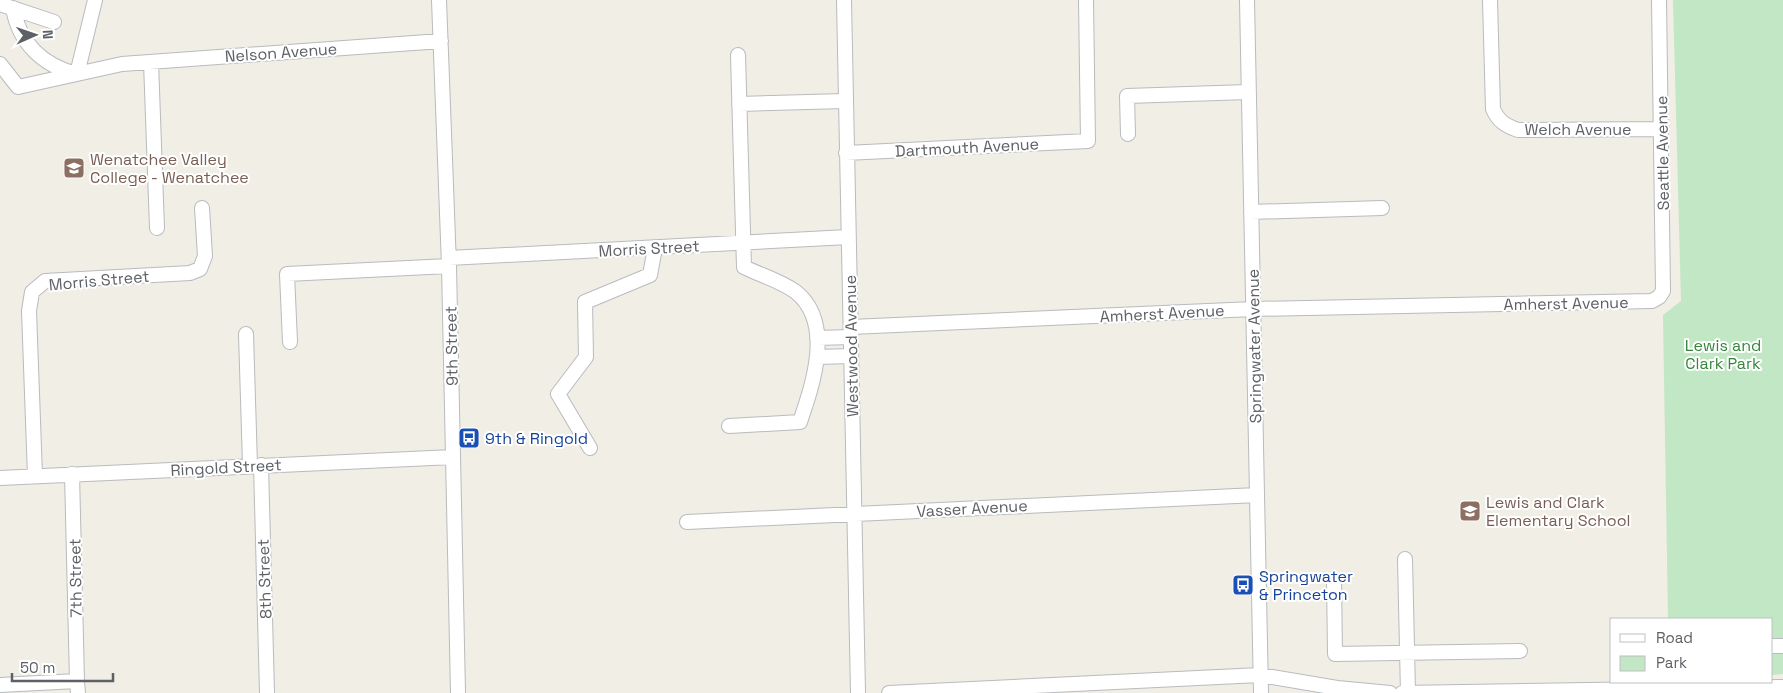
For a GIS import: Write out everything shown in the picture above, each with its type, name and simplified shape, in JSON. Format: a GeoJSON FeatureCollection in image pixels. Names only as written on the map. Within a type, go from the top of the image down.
{"type":"FeatureCollection","features":[{"type":"Feature","properties":{"kind":"street"},"geometry":{"type":"LineString","coordinates":[[7,6],[22,37],[36,54],[55,67],[77,74],[95,0]]}},
{"type":"Feature","properties":{"kind":"street","name":"9th Street"},"geometry":{"type":"LineString","coordinates":[[439,0],[449,262],[458,693]]}},
{"type":"Feature","properties":{"kind":"street","name":"Westwood Avenue"},"geometry":{"type":"LineString","coordinates":[[844,0],[858,693]]}},
{"type":"Feature","properties":{"kind":"street","name":"Dartmouth Avenue"},"geometry":{"type":"LineString","coordinates":[[846,153],[1088,141],[1086,0]]}},
{"type":"Feature","properties":{"kind":"street","name":"Springwater Avenue"},"geometry":{"type":"LineString","coordinates":[[1247,0],[1260,693]]}},
{"type":"Feature","properties":{"kind":"street","name":"Welch Avenue"},"geometry":{"type":"LineString","coordinates":[[1490,0],[1493,109],[1497,119],[1509,127],[1518,130],[1662,129]]}},
{"type":"Feature","properties":{"kind":"street","name":"Seattle Avenue"},"geometry":{"type":"LineString","coordinates":[[1652,301],[1664,291],[1659,0]]}},
{"type":"Feature","properties":{"kind":"street"},"geometry":{"type":"LineString","coordinates":[[7,6],[54,22]]}},
{"type":"Feature","properties":{"kind":"street","name":"Nelson Avenue"},"geometry":{"type":"LineString","coordinates":[[0,64],[18,87],[122,64],[441,41]]}},
{"type":"Feature","properties":{"kind":"street"},"geometry":{"type":"LineString","coordinates":[[729,426],[800,422],[813,385],[817,357],[817,338],[813,318],[805,302],[789,288],[744,267],[738,55]]}},
{"type":"Feature","properties":{"kind":"street"},"geometry":{"type":"LineString","coordinates":[[151,62],[157,228]]}},
{"type":"Feature","properties":{"kind":"street"},"geometry":{"type":"LineString","coordinates":[[1128,134],[1127,96],[1248,92]]}},
{"type":"Feature","properties":{"kind":"street"},"geometry":{"type":"LineString","coordinates":[[739,104],[845,101]]}},
{"type":"Feature","properties":{"kind":"street","name":"Morris Street"},"geometry":{"type":"LineString","coordinates":[[35,476],[30,311],[32,292],[46,281],[190,273],[200,269],[205,256],[202,208]]}},
{"type":"Feature","properties":{"kind":"street"},"geometry":{"type":"LineString","coordinates":[[1251,212],[1382,208]]}},
{"type":"Feature","properties":{"kind":"street","name":"Morris Street"},"geometry":{"type":"LineString","coordinates":[[290,342],[287,274],[655,248],[848,237]]}},
{"type":"Feature","properties":{"kind":"street"},"geometry":{"type":"LineString","coordinates":[[590,448],[558,394],[586,357],[585,302],[650,275],[655,248]]}},
{"type":"Feature","properties":{"kind":"street","name":"Amherst Avenue"},"geometry":{"type":"LineString","coordinates":[[817,338],[851,332],[1253,309],[1652,301]]}},
{"type":"Feature","properties":{"kind":"street","name":"8th Street"},"geometry":{"type":"LineString","coordinates":[[246,334],[256,465],[267,693]]}},
{"type":"Feature","properties":{"kind":"street"},"geometry":{"type":"LineString","coordinates":[[817,357],[852,356]]}},
{"type":"Feature","properties":{"kind":"street","name":"Ringold Street"},"geometry":{"type":"LineString","coordinates":[[0,478],[453,457]]}},
{"type":"Feature","properties":{"kind":"street","name":"7th Street"},"geometry":{"type":"LineString","coordinates":[[72,474],[77,687]]}},
{"type":"Feature","properties":{"kind":"street","name":"Vasser Avenue"},"geometry":{"type":"LineString","coordinates":[[687,522],[1257,495]]}},
{"type":"Feature","properties":{"kind":"street"},"geometry":{"type":"LineString","coordinates":[[1406,559],[1408,693]]}},
{"type":"Feature","properties":{"kind":"street"},"geometry":{"type":"LineString","coordinates":[[1334,580],[1336,654],[1520,651]]}},
{"type":"Feature","properties":{"kind":"street"},"geometry":{"type":"LineString","coordinates":[[889,693],[1260,676],[1326,690],[1390,693]]}},
{"type":"Feature","properties":{"kind":"street"},"geometry":{"type":"LineString","coordinates":[[0,685],[77,687]]}},
{"type":"Feature","properties":{"kind":"street"},"geometry":{"type":"LineString","coordinates":[[1402,693],[1692,685],[1767,690],[1783,687]]}},
{"type":"Feature","properties":{"kind":"green space","name":"Lewis and Clark Park"},"geometry":{"type":"Polygon","coordinates":[[[1673,0],[1783,0],[1783,674],[1773,675],[1773,618],[1668,618],[1663,315],[1681,301],[1673,0]]]}},
{"type":"Feature","properties":{"kind":"place","name":"Wenatchee Valley College - Wenatchee"},"geometry":{"type":"Point","coordinates":[74,168]}},
{"type":"Feature","properties":{"kind":"place","name":"9th & Ringold"},"geometry":{"type":"Point","coordinates":[469,438]}},
{"type":"Feature","properties":{"kind":"place","name":"Lewis and Clark Elementary School"},"geometry":{"type":"Point","coordinates":[1470,511]}},
{"type":"Feature","properties":{"kind":"place","name":"Springwater & Princeton"},"geometry":{"type":"Point","coordinates":[1243,585]}}]}
